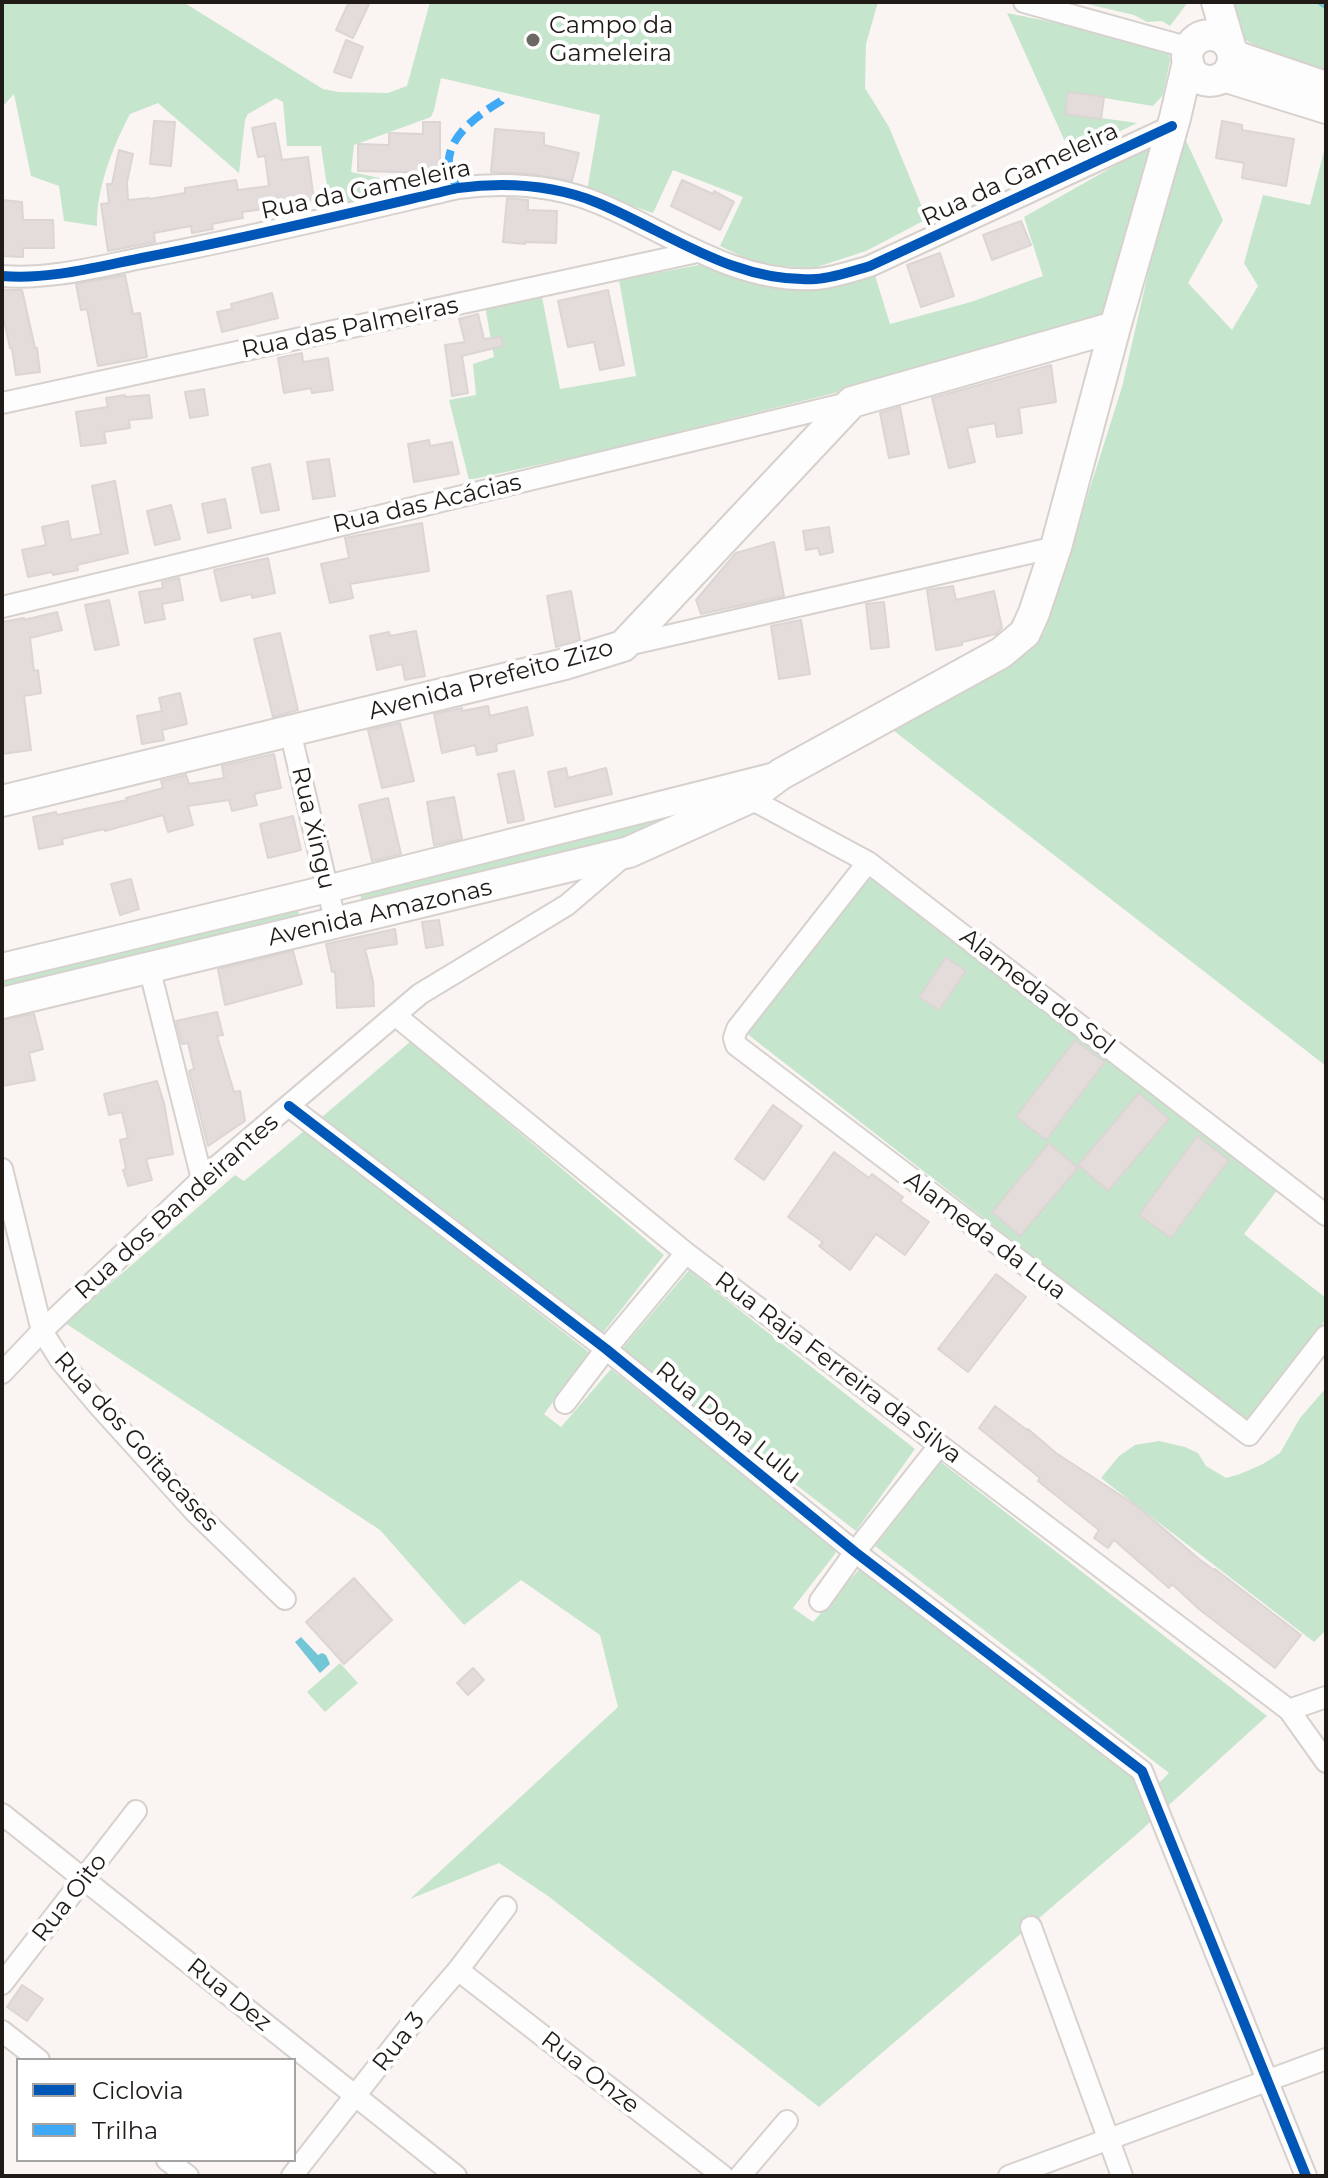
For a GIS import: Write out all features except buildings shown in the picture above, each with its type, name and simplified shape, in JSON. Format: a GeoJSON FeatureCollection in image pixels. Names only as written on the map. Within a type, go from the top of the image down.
{"type":"FeatureCollection","features":[{"type":"Feature","properties":{"kind":"main road"},"geometry":{"type":"LineString","coordinates":[[745,791],[1001,653],[1025,633],[1056,547],[1206,2]]}},
{"type":"Feature","properties":{"kind":"main road"},"geometry":{"type":"LineString","coordinates":[[1217,2],[1225,64]]}},
{"type":"Feature","properties":{"kind":"main road"},"geometry":{"type":"LineString","coordinates":[[1174,122],[1225,64],[1225,41],[1213,35],[1207,36],[1191,51]]}},
{"type":"Feature","properties":{"kind":"main road"},"geometry":{"type":"LineString","coordinates":[[1191,51],[1195,75],[1201,79],[1225,64]]}},
{"type":"Feature","properties":{"kind":"main road"},"geometry":{"type":"LineString","coordinates":[[852,402],[1115,327]]}},
{"type":"Feature","properties":{"kind":"main road","name":"Avenida Prefeito Zizo"},"geometry":{"type":"LineString","coordinates":[[2,801],[565,664],[623,646],[852,402]]}},
{"type":"Feature","properties":{"kind":"main road","name":"Avenida Amazonas"},"geometry":{"type":"LineString","coordinates":[[2,1003],[629,852],[745,791]]}},
{"type":"Feature","properties":{"kind":"street"},"geometry":{"type":"LineString","coordinates":[[1024,2],[1191,51]]}},
{"type":"Feature","properties":{"kind":"street"},"geometry":{"type":"LineString","coordinates":[[1225,64],[1326,85]]}},
{"type":"Feature","properties":{"kind":"street"},"geometry":{"type":"LineString","coordinates":[[1225,64],[1326,110]]}},
{"type":"Feature","properties":{"kind":"street","name":"Rua da Gameleira"},"geometry":{"type":"LineString","coordinates":[[2,276],[52,275],[488,184],[563,192],[597,202],[697,252],[766,276],[817,279],[870,266],[1174,122]]}},
{"type":"Feature","properties":{"kind":"street","name":"Rua das Palmeiras"},"geometry":{"type":"LineString","coordinates":[[2,403],[697,252]]}},
{"type":"Feature","properties":{"kind":"street","name":"Rua das Acácias"},"geometry":{"type":"LineString","coordinates":[[2,607],[852,402]]}},
{"type":"Feature","properties":{"kind":"street"},"geometry":{"type":"LineString","coordinates":[[623,646],[1056,547]]}},
{"type":"Feature","properties":{"kind":"street","name":"Rua Xingu"},"geometry":{"type":"LineString","coordinates":[[290,731],[336,924]]}},
{"type":"Feature","properties":{"kind":"street","name":"Avenida Amazonas"},"geometry":{"type":"LineString","coordinates":[[2,967],[745,791]]}},
{"type":"Feature","properties":{"kind":"street","name":"Alameda do Sol"},"geometry":{"type":"LineString","coordinates":[[745,791],[868,862],[1326,1215]]}},
{"type":"Feature","properties":{"kind":"street","name":"Rua dos Bandeirantes"},"geometry":{"type":"LineString","coordinates":[[2,1373],[202,1179],[420,994],[567,905],[629,852]]}},
{"type":"Feature","properties":{"kind":"street","name":"Alameda da Lua"},"geometry":{"type":"LineString","coordinates":[[868,862],[737,1029],[734,1038],[736,1045],[1249,1435],[1326,1336]]}},
{"type":"Feature","properties":{"kind":"street"},"geometry":{"type":"LineString","coordinates":[[149,967],[202,1179]]}},
{"type":"Feature","properties":{"kind":"street","name":"Rua Raja Ferreira da Silva"},"geometry":{"type":"LineString","coordinates":[[395,1015],[686,1253],[1289,1710],[1326,1762]]}},
{"type":"Feature","properties":{"kind":"street","name":"Rua Dona Lulu"},"geometry":{"type":"LineString","coordinates":[[289,1106],[606,1349],[855,1552],[1142,1771],[1267,2080]]}},
{"type":"Feature","properties":{"kind":"street","name":"Rua dos Goitacases"},"geometry":{"type":"LineString","coordinates":[[2,1169],[42,1331],[61,1361],[195,1512],[285,1599]]}},
{"type":"Feature","properties":{"kind":"street"},"geometry":{"type":"LineString","coordinates":[[565,1403],[686,1253]]}},
{"type":"Feature","properties":{"kind":"street"},"geometry":{"type":"LineString","coordinates":[[820,1601],[939,1446]]}},
{"type":"Feature","properties":{"kind":"street"},"geometry":{"type":"LineString","coordinates":[[1289,1710],[1326,1697]]}},
{"type":"Feature","properties":{"kind":"street","name":"Rua Oito"},"geometry":{"type":"LineString","coordinates":[[2,1984],[136,1811]]}},
{"type":"Feature","properties":{"kind":"street","name":"Rua Dez"},"geometry":{"type":"LineString","coordinates":[[2,1814],[456,2176]]}},
{"type":"Feature","properties":{"kind":"street","name":"Rua 3"},"geometry":{"type":"LineString","coordinates":[[292,2176],[506,1907]]}},
{"type":"Feature","properties":{"kind":"street"},"geometry":{"type":"LineString","coordinates":[[1031,1927],[1122,2176]]}},
{"type":"Feature","properties":{"kind":"street","name":"Rua Onze"},"geometry":{"type":"LineString","coordinates":[[458,1970],[723,2176]]}},
{"type":"Feature","properties":{"kind":"street"},"geometry":{"type":"LineString","coordinates":[[2,2031],[36,2058]]}},
{"type":"Feature","properties":{"kind":"street"},"geometry":{"type":"LineString","coordinates":[[1009,2176],[1326,2059]]}},
{"type":"Feature","properties":{"kind":"street"},"geometry":{"type":"LineString","coordinates":[[1267,2080],[1306,2176]]}},
{"type":"Feature","properties":{"kind":"street"},"geometry":{"type":"LineString","coordinates":[[740,2176],[787,2121]]}},
{"type":"Feature","properties":{"kind":"street"},"geometry":{"type":"LineString","coordinates":[[170,2162],[188,2176]]}},
{"type":"Feature","properties":{"kind":"green space"},"geometry":{"type":"Polygon","coordinates":[[[2,2],[183,2],[323,89],[388,93],[407,86],[430,2],[878,2],[866,44],[865,88],[889,127],[927,219],[866,251],[814,268],[760,265],[720,246],[743,197],[673,170],[653,213],[587,191],[600,115],[441,78],[431,117],[354,145],[351,172],[413,185],[330,207],[321,146],[287,146],[283,102],[276,98],[248,114],[239,173],[158,103],[130,114],[124,126],[99,197],[97,226],[64,221],[59,186],[31,176],[14,94],[2,107],[2,2]]]}},
{"type":"Feature","properties":{"kind":"green space"},"geometry":{"type":"Polygon","coordinates":[[[1079,2],[1188,2],[1170,26],[1162,21],[1147,22],[1134,15],[1079,2]]]}},
{"type":"Feature","properties":{"kind":"green space"},"geometry":{"type":"Polygon","coordinates":[[[1229,2],[1326,2],[1326,74],[1291,65],[1240,37],[1229,2]]]}},
{"type":"Feature","properties":{"kind":"green space"},"geometry":{"type":"Polygon","coordinates":[[[1007,13],[1122,36],[1169,51],[1163,95],[1153,106],[1068,92],[1065,113],[1137,123],[1071,155],[1007,13]]]}},
{"type":"Feature","properties":{"kind":"green space"},"geometry":{"type":"Polygon","coordinates":[[[1181,130],[1223,220],[1188,283],[1232,330],[1258,286],[1244,263],[1263,195],[1310,205],[1326,144],[1326,1066],[889,727],[1018,657],[1044,633],[1122,387],[1181,130]]]}},
{"type":"Feature","properties":{"kind":"green space"},"geometry":{"type":"Polygon","coordinates":[[[1157,142],[1101,327],[597,452],[469,480],[449,400],[476,395],[473,364],[494,357],[485,306],[542,297],[560,389],[636,376],[619,280],[699,265],[765,285],[819,288],[874,272],[890,324],[971,302],[1043,276],[1024,217],[1157,142]]]}},
{"type":"Feature","properties":{"kind":"green space"},"geometry":{"type":"Polygon","coordinates":[[[676,814],[673,821],[602,849],[363,907],[359,890],[676,814]]]}},
{"type":"Feature","properties":{"kind":"green space"},"geometry":{"type":"Polygon","coordinates":[[[870,871],[1278,1189],[1244,1234],[1326,1298],[1326,1319],[1247,1423],[746,1033],[870,871]],[[966,971],[920,997],[940,1010],[966,971]],[[1075,1040],[1017,1116],[1104,1062],[1075,1040]],[[1139,1093],[1078,1165],[1109,1191],[1169,1119],[1139,1093]],[[1049,1144],[992,1212],[1020,1236],[1077,1168],[1049,1144]],[[1228,1160],[1140,1215],[1171,1238],[1228,1160]]]}},
{"type":"Feature","properties":{"kind":"green space"},"geometry":{"type":"Polygon","coordinates":[[[296,903],[301,923],[2,996],[2,977],[296,903]]]}},
{"type":"Feature","properties":{"kind":"green space"},"geometry":{"type":"Polygon","coordinates":[[[411,1041],[664,1255],[602,1334],[322,1117],[411,1041]]]}},
{"type":"Feature","properties":{"kind":"green space"},"geometry":{"type":"Polygon","coordinates":[[[304,1131],[590,1353],[544,1414],[561,1427],[611,1369],[838,1550],[793,1608],[813,1622],[863,1565],[1152,1790],[1169,1773],[875,1546],[941,1462],[1267,1716],[1137,1834],[819,2107],[548,1896],[499,1863],[410,1899],[618,1707],[600,1635],[521,1580],[464,1625],[380,1530],[65,1323],[235,1175],[244,1181],[304,1131]]]}},
{"type":"Feature","properties":{"kind":"green space"},"geometry":{"type":"Polygon","coordinates":[[[689,1270],[915,1449],[856,1531],[621,1350],[689,1270]]]}},
{"type":"Feature","properties":{"kind":"green space"},"geometry":{"type":"Polygon","coordinates":[[[1326,1388],[1326,1630],[1314,1642],[1101,1478],[1119,1456],[1135,1445],[1159,1441],[1198,1453],[1206,1466],[1226,1478],[1240,1474],[1280,1453],[1300,1418],[1326,1388]]]}},
{"type":"Feature","properties":{"kind":"green space"},"geometry":{"type":"Polygon","coordinates":[[[340,1663],[358,1683],[325,1712],[307,1692],[340,1663]]]}},
{"type":"Feature","properties":{"kind":"water"},"geometry":{"type":"Polygon","coordinates":[[[301,1637],[318,1655],[326,1655],[330,1664],[320,1673],[295,1642],[301,1637]]]}},
{"type":"Feature","properties":{"kind":"waterway"},"geometry":{"type":"LineString","coordinates":[[1319,2],[1326,7]]}},
{"type":"Feature","properties":{"kind":"marked path"},"geometry":{"type":"LineString","coordinates":[[458,188],[451,174],[451,149],[466,127],[503,97]]}},
{"type":"Feature","properties":{"kind":"cycle path"},"geometry":{"type":"LineString","coordinates":[[2,276],[39,276],[75,271],[264,233],[458,188],[494,185],[529,186],[564,192],[598,203],[730,265],[786,278],[816,279],[870,266],[1172,126]]}},
{"type":"Feature","properties":{"kind":"cycle path"},"geometry":{"type":"LineString","coordinates":[[289,1106],[606,1349],[855,1552],[1142,1771],[1306,2176]]}},
{"type":"Feature","properties":{"kind":"place","name":"Campo da Gameleira"},"geometry":{"type":"Point","coordinates":[533,40]}}]}
